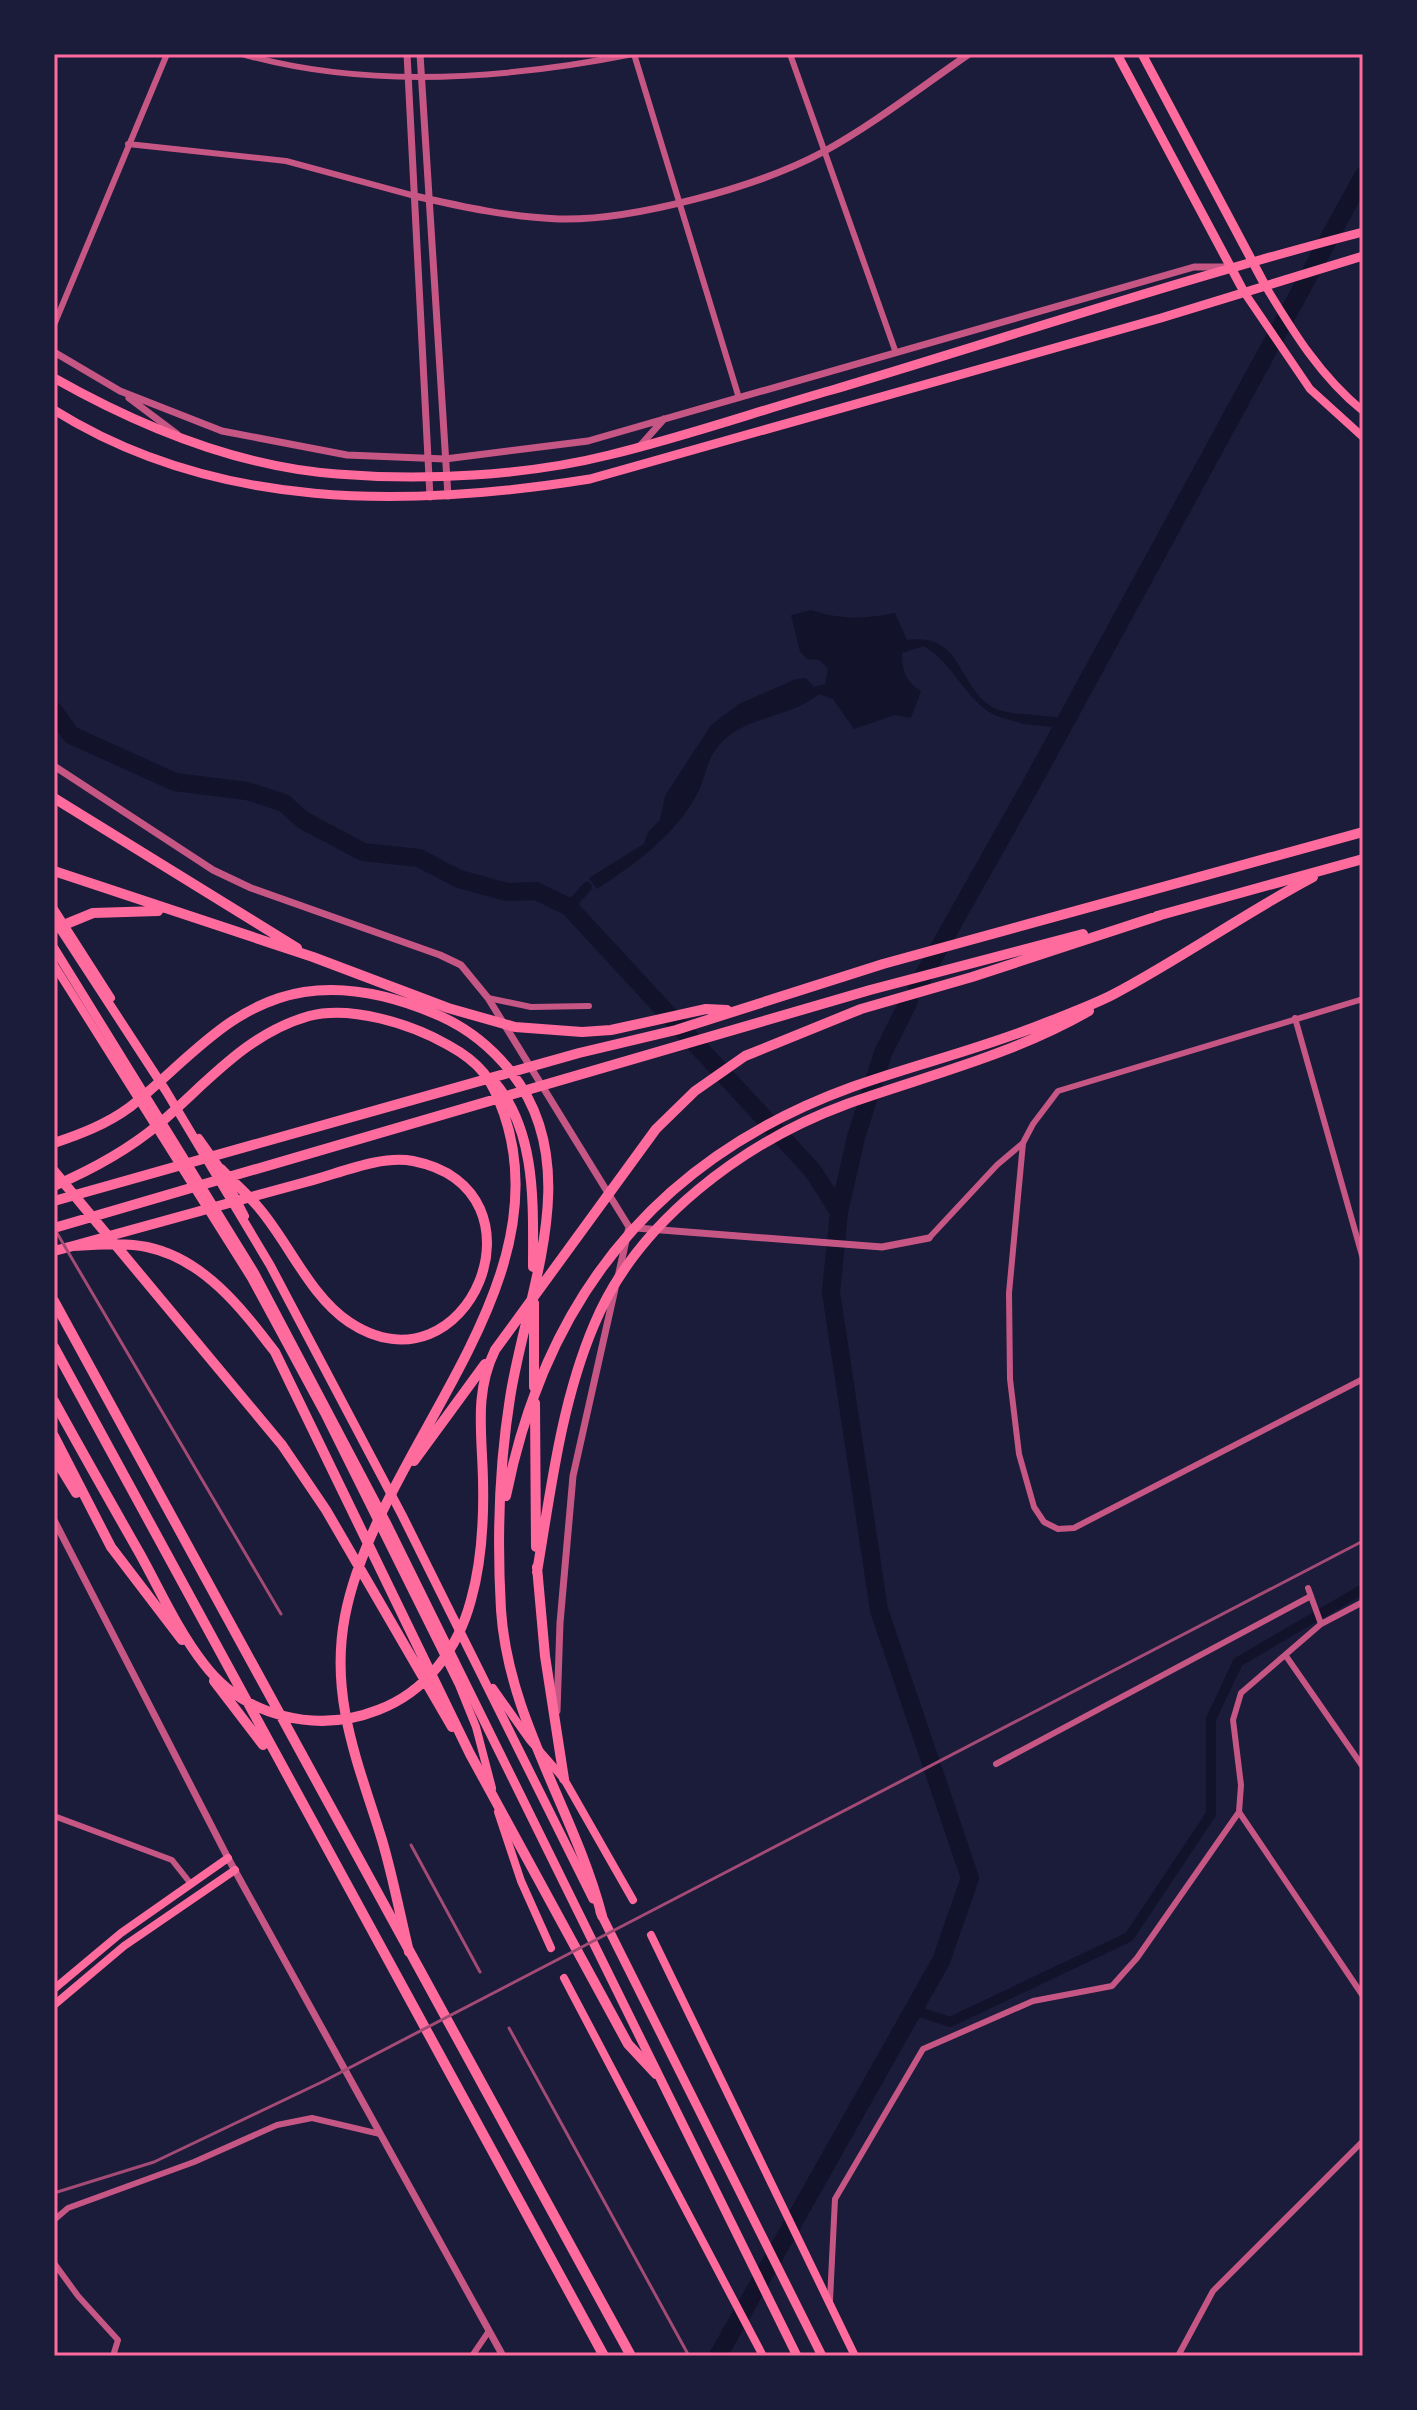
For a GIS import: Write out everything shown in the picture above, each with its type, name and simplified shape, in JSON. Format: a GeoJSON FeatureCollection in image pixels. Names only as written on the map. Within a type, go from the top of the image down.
{"type":"FeatureCollection","features":[{"type":"Feature","properties":{"kind":"highway"},"geometry":{"type":"LineString","coordinates":[[54,798],[313,957]]}},
{"type":"Feature","properties":{"kind":"highway"},"geometry":{"type":"LineString","coordinates":[[54,1201],[579,1053],[676,1030],[883,964],[1363,832]]}},
{"type":"Feature","properties":{"kind":"highway"},"geometry":{"type":"LineString","coordinates":[[54,1228],[870,990],[1363,859]]}},
{"type":"Feature","properties":{"kind":"highway"},"geometry":{"type":"LineString","coordinates":[[537,1572],[557,1454],[577,1371],[611,1290],[652,1234],[696,1192],[789,1129],[847,1105],[994,1055],[1087,1012],[1329,868]]}},
{"type":"Feature","properties":{"kind":"highway"},"geometry":{"type":"LineString","coordinates":[[54,871],[313,957],[448,1008],[538,1030],[611,1030],[706,1009],[737,1010]]}},
{"type":"Feature","properties":{"kind":"highway"},"geometry":{"type":"LineString","coordinates":[[54,929],[93,913],[168,911]]}},
{"type":"Feature","properties":{"kind":"highway"},"geometry":{"type":"LineString","coordinates":[[396,1485],[656,1129],[695,1091],[745,1056],[861,1009],[972,977],[1161,915]]}},
{"type":"Feature","properties":{"kind":"highway"},"geometry":{"type":"LineString","coordinates":[[54,1143],[81,1134],[130,1107],[229,1021],[274,999],[301,992],[351,990],[400,1001],[448,1020],[496,1053],[533,1105],[548,1154],[549,1184],[539,1261],[509,1404],[500,1545],[501,1612],[514,1681],[541,1760],[589,1865],[602,1916]]}},
{"type":"Feature","properties":{"kind":"highway"},"geometry":{"type":"LineString","coordinates":[[500,1545],[507,1494],[523,1427],[548,1359],[586,1289],[619,1244],[657,1203],[761,1128],[852,1087],[996,1043],[1114,994]]}},
{"type":"Feature","properties":{"kind":"highway"},"geometry":{"type":"LineString","coordinates":[[54,1186],[113,1156],[156,1126],[233,1055],[289,1023],[330,1014],[414,1029],[457,1050],[487,1073],[505,1093],[517,1118],[529,1159],[537,1572],[545,1656],[557,1717],[564,1779]]}},
{"type":"Feature","properties":{"kind":"highway"},"geometry":{"type":"LineString","coordinates":[[409,1952],[383,1844],[344,1719],[341,1666],[345,1618],[360,1561],[375,1521],[494,1292],[509,1241],[516,1198],[511,1136],[487,1073]]}},
{"type":"Feature","properties":{"kind":"highway"},"geometry":{"type":"LineString","coordinates":[[54,1251],[73,1246],[308,1182],[384,1162],[410,1161],[451,1173],[480,1209],[487,1234],[486,1261],[477,1292],[460,1314],[441,1329],[415,1338],[389,1338],[346,1320],[324,1297],[259,1208],[221,1169]]}},
{"type":"Feature","properties":{"kind":"highway"},"geometry":{"type":"LineString","coordinates":[[54,1171],[282,1445],[326,1510],[470,1754],[628,2044],[656,2074]]}},
{"type":"Feature","properties":{"kind":"highway"},"geometry":{"type":"LineString","coordinates":[[73,1246],[128,1244],[167,1253],[209,1278],[251,1320],[275,1352],[301,1400],[470,1754]]}},
{"type":"Feature","properties":{"kind":"highway"},"geometry":{"type":"LineString","coordinates":[[54,1301],[631,2356]]}},
{"type":"Feature","properties":{"kind":"highway"},"geometry":{"type":"LineString","coordinates":[[54,1347],[280,1768],[604,2356]]}},
{"type":"Feature","properties":{"kind":"highway"},"geometry":{"type":"LineString","coordinates":[[54,1401],[180,1625],[212,1673],[239,1696],[286,1718],[330,1722],[394,1704],[408,1695],[438,1667],[460,1636],[480,1554],[483,1480],[480,1395],[485,1371],[495,1350]]}},
{"type":"Feature","properties":{"kind":"highway"},"geometry":{"type":"LineString","coordinates":[[54,1436],[111,1547]]}},
{"type":"Feature","properties":{"kind":"highway"},"geometry":{"type":"LineString","coordinates":[[54,1457],[111,1547],[280,1768]]}},
{"type":"Feature","properties":{"kind":"main road"},"geometry":{"type":"LineString","coordinates":[[1117,54],[1244,292],[1291,363],[1318,397],[1363,437]]}},
{"type":"Feature","properties":{"kind":"main road"},"geometry":{"type":"LineString","coordinates":[[1142,54],[1266,287],[1304,347],[1337,391],[1363,411]]}},
{"type":"Feature","properties":{"kind":"main road"},"geometry":{"type":"LineString","coordinates":[[54,378],[101,404],[182,438],[258,460],[335,474],[429,476],[560,463],[639,447],[1001,340],[1229,267],[1363,232]]}},
{"type":"Feature","properties":{"kind":"main road"},"geometry":{"type":"LineString","coordinates":[[54,410],[141,452],[275,490],[359,498],[503,493],[590,479],[1266,287],[1363,256]]}},
{"type":"Feature","properties":{"kind":"main road"},"geometry":{"type":"LineString","coordinates":[[54,909],[221,1169],[497,1697],[564,1779],[633,1900]]}},
{"type":"Feature","properties":{"kind":"main road"},"geometry":{"type":"LineString","coordinates":[[54,919],[166,1091],[270,1265],[402,1515],[822,2356]]}},
{"type":"Feature","properties":{"kind":"main road"},"geometry":{"type":"LineString","coordinates":[[54,948],[254,1272],[386,1522],[797,2356]]}},
{"type":"Feature","properties":{"kind":"main road"},"geometry":{"type":"LineString","coordinates":[[54,965],[251,1278],[324,1413],[459,1685],[476,1727],[521,1881],[551,1948]]}},
{"type":"Feature","properties":{"kind":"main road"},"geometry":{"type":"LineString","coordinates":[[54,1989],[121,1933],[228,1858]]}},
{"type":"Feature","properties":{"kind":"main road"},"geometry":{"type":"LineString","coordinates":[[54,2005],[124,1946],[235,1870]]}},
{"type":"Feature","properties":{"kind":"main road"},"geometry":{"type":"LineString","coordinates":[[651,1935],[855,2356]]}},
{"type":"Feature","properties":{"kind":"main road"},"geometry":{"type":"LineString","coordinates":[[564,1978],[762,2354]]}},
{"type":"Feature","properties":{"kind":"street"},"geometry":{"type":"LineString","coordinates":[[54,325],[167,54]]}},
{"type":"Feature","properties":{"kind":"street"},"geometry":{"type":"LineString","coordinates":[[242,54],[331,70],[408,76],[541,70],[634,54],[739,398]]}},
{"type":"Feature","properties":{"kind":"street"},"geometry":{"type":"LineString","coordinates":[[407,54],[430,497]]}},
{"type":"Feature","properties":{"kind":"street"},"geometry":{"type":"LineString","coordinates":[[420,54],[448,496]]}},
{"type":"Feature","properties":{"kind":"street"},"geometry":{"type":"LineString","coordinates":[[790,54],[896,353]]}},
{"type":"Feature","properties":{"kind":"street"},"geometry":{"type":"LineString","coordinates":[[128,144],[286,161],[415,196],[504,215],[562,219],[621,214],[774,175],[823,152],[969,54]]}},
{"type":"Feature","properties":{"kind":"street"},"geometry":{"type":"LineString","coordinates":[[120,391],[222,431],[260,441],[347,455],[445,459],[561,446],[1194,267],[1229,267]]}},
{"type":"Feature","properties":{"kind":"street"},"geometry":{"type":"LineString","coordinates":[[977,330],[1001,340]]}},
{"type":"Feature","properties":{"kind":"street"},"geometry":{"type":"LineString","coordinates":[[54,352],[120,391],[182,438]]}},
{"type":"Feature","properties":{"kind":"street"},"geometry":{"type":"LineString","coordinates":[[639,447],[665,418]]}},
{"type":"Feature","properties":{"kind":"street"},"geometry":{"type":"LineString","coordinates":[[54,766],[213,870],[251,888],[461,965],[488,998],[629,1227],[573,1476],[560,1609],[557,1717]]}},
{"type":"Feature","properties":{"kind":"street"},"geometry":{"type":"LineString","coordinates":[[488,998],[531,1007],[589,1006]]}},
{"type":"Feature","properties":{"kind":"street"},"geometry":{"type":"LineString","coordinates":[[629,1227],[872,1246],[929,1238],[997,1165],[1023,1143],[1037,1117],[1058,1091],[1363,999]]}},
{"type":"Feature","properties":{"kind":"street"},"geometry":{"type":"LineString","coordinates":[[1295,1018],[1363,1259]]}},
{"type":"Feature","properties":{"kind":"street"},"geometry":{"type":"LineString","coordinates":[[1023,1143],[1009,1293],[1010,1379],[1019,1454],[1034,1507],[1044,1522],[1058,1529],[1074,1528],[1363,1379]]}},
{"type":"Feature","properties":{"kind":"street"},"geometry":{"type":"LineString","coordinates":[[54,1520],[228,1858],[503,2356]]}},
{"type":"Feature","properties":{"kind":"street"},"geometry":{"type":"LineString","coordinates":[[1308,1588],[1321,1624]]}},
{"type":"Feature","properties":{"kind":"street"},"geometry":{"type":"LineString","coordinates":[[996,1764],[1311,1596]]}},
{"type":"Feature","properties":{"kind":"street"},"geometry":{"type":"LineString","coordinates":[[830,2305],[835,2199],[923,2049],[1033,2001],[1112,1986],[1137,1958],[1239,1812],[1241,1785],[1233,1720],[1241,1693],[1321,1624],[1363,1602]]}},
{"type":"Feature","properties":{"kind":"street"},"geometry":{"type":"LineString","coordinates":[[1286,1656],[1363,1767]]}},
{"type":"Feature","properties":{"kind":"street"},"geometry":{"type":"LineString","coordinates":[[1239,1812],[1363,1996]]}},
{"type":"Feature","properties":{"kind":"street"},"geometry":{"type":"LineString","coordinates":[[54,1816],[172,1860],[191,1884]]}},
{"type":"Feature","properties":{"kind":"street"},"geometry":{"type":"LineString","coordinates":[[54,2220],[68,2208],[194,2162],[277,2125],[312,2118],[380,2134]]}},
{"type":"Feature","properties":{"kind":"street"},"geometry":{"type":"LineString","coordinates":[[1178,2356],[1213,2291],[1363,2141]]}},
{"type":"Feature","properties":{"kind":"street"},"geometry":{"type":"LineString","coordinates":[[54,2263],[78,2296],[118,2340],[113,2356]]}},
{"type":"Feature","properties":{"kind":"street"},"geometry":{"type":"LineString","coordinates":[[472,2356],[489,2331]]}},
{"type":"Feature","properties":{"kind":"shaded area"},"geometry":{"type":"Polygon","coordinates":[[[811,610],[853,618],[895,613],[907,640],[939,644],[957,662],[981,697],[996,709],[1024,715],[1021,723],[994,715],[981,706],[943,662],[924,646],[902,653],[906,675],[921,691],[911,718],[895,715],[854,729],[833,699],[819,694],[797,707],[747,725],[725,739],[714,752],[698,792],[667,835],[597,889],[589,878],[644,844],[648,832],[660,820],[665,796],[711,725],[739,704],[796,679],[806,678],[814,687],[825,684],[828,668],[819,660],[807,659],[800,651],[791,615],[811,610]]]}},
{"type":"Feature","properties":{"kind":"waterway"},"geometry":{"type":"LineString","coordinates":[[917,987],[1032,783],[1363,176]]}},
{"type":"Feature","properties":{"kind":"waterway"},"geometry":{"type":"LineString","coordinates":[[54,711],[71,735],[175,782],[247,791],[284,803],[303,820],[363,852],[419,858],[459,879],[507,892],[536,891],[569,907],[813,1171],[839,1212]]}},
{"type":"Feature","properties":{"kind":"waterway"},"geometry":{"type":"LineString","coordinates":[[1023,719],[1065,723]]}},
{"type":"Feature","properties":{"kind":"waterway"},"geometry":{"type":"LineString","coordinates":[[569,907],[587,887]]}},
{"type":"Feature","properties":{"kind":"waterway"},"geometry":{"type":"LineString","coordinates":[[718,2356],[941,1961],[970,1878],[879,1610],[831,1292],[839,1212],[856,1137],[883,1053],[909,1001]]}},
{"type":"Feature","properties":{"kind":"waterway"},"geometry":{"type":"LineString","coordinates":[[913,2010],[950,2022],[1129,1937],[1211,1814],[1211,1719],[1238,1662],[1363,1589]]}},
{"type":"Feature","properties":{"kind":"railway"},"geometry":{"type":"LineString","coordinates":[[54,1228],[281,1614]]}},
{"type":"Feature","properties":{"kind":"railway"},"geometry":{"type":"LineString","coordinates":[[54,2193],[154,2162],[324,2081],[1363,1541]]}},
{"type":"Feature","properties":{"kind":"railway"},"geometry":{"type":"LineString","coordinates":[[411,1845],[480,1972]]}},
{"type":"Feature","properties":{"kind":"railway"},"geometry":{"type":"LineString","coordinates":[[509,2028],[689,2356]]}}]}
